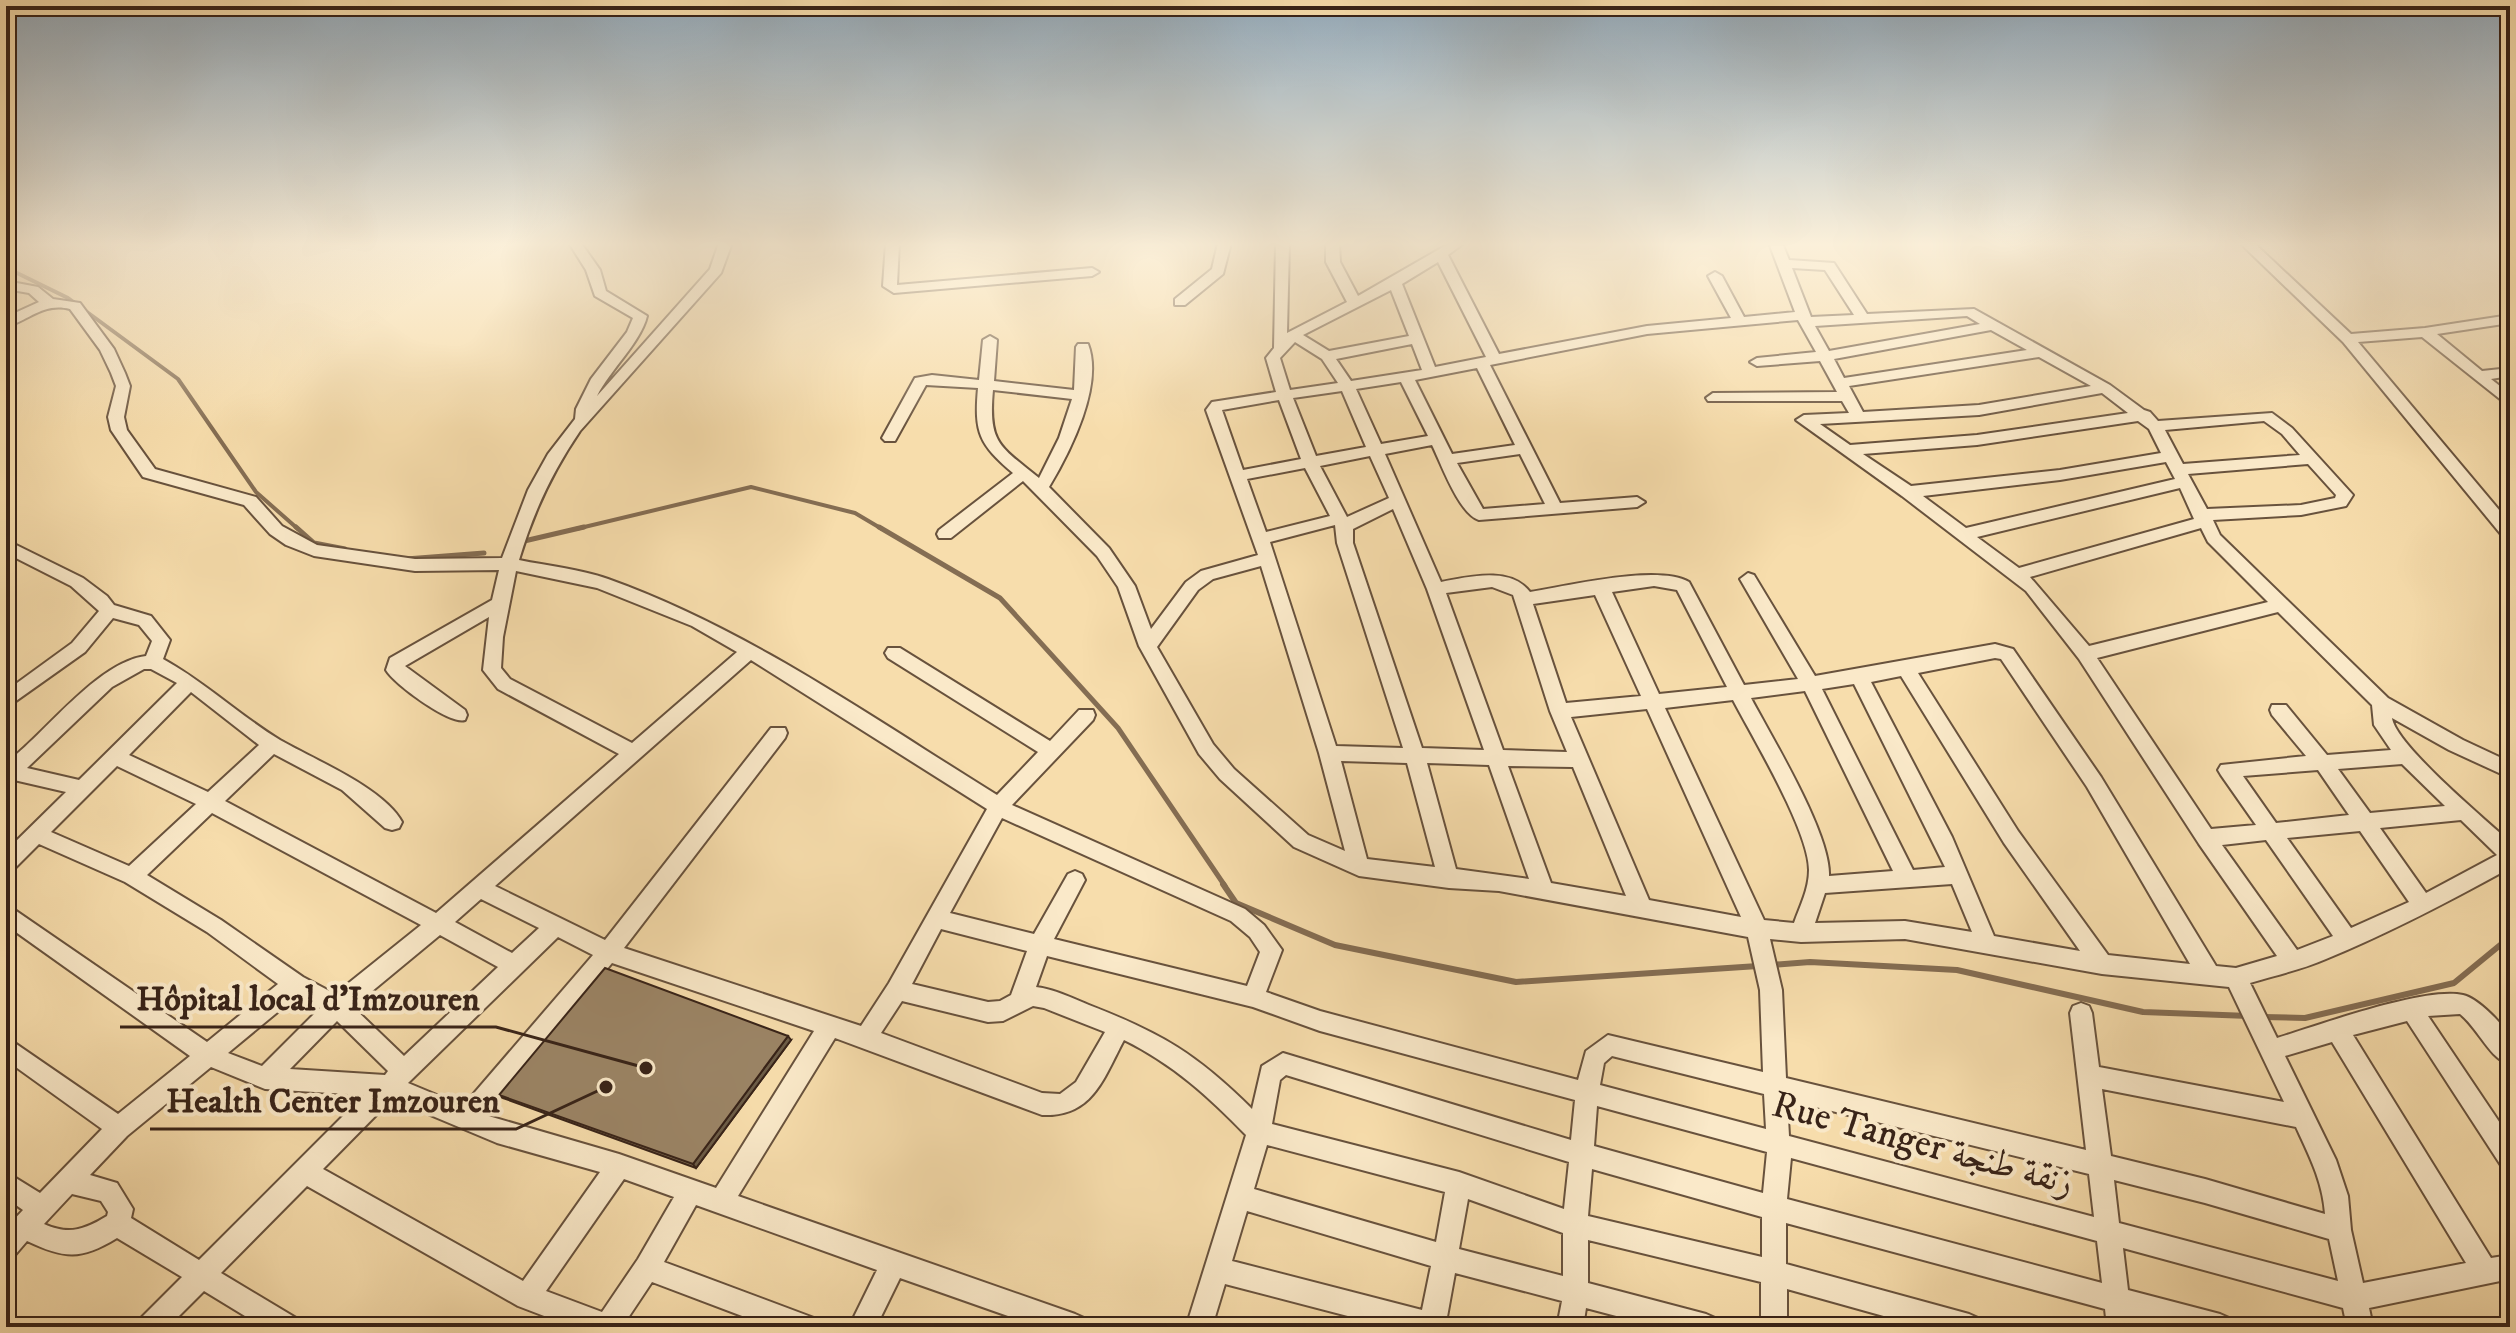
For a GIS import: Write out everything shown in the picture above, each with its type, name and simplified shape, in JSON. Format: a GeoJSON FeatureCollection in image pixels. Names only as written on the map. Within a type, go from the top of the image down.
{"type":"FeatureCollection","features":[{"type":"Feature","properties":{"kind":"street"},"geometry":{"type":"LineString","coordinates":[[6,323],[44,305]]}},
{"type":"Feature","properties":{"kind":"street"},"geometry":{"type":"LineString","coordinates":[[73,305],[107,349],[123,386],[116,417],[119,430],[149,473],[250,501],[276,530],[314,550],[415,565],[510,564],[601,583],[698,622],[750,651],[998,807],[1238,915],[1257,931],[1271,950],[1253,997]]}},
{"type":"Feature","properties":{"kind":"street"},"geometry":{"type":"LineString","coordinates":[[623,305],[638,313],[641,321],[587,398],[580,419],[532,499],[500,603],[492,670],[504,684],[632,752]]}},
{"type":"Feature","properties":{"kind":"street"},"geometry":{"type":"LineString","coordinates":[[580,419],[598,404],[685,305]]}},
{"type":"Feature","properties":{"kind":"street"},"geometry":{"type":"LineString","coordinates":[[1280,347],[1283,305]]}},
{"type":"Feature","properties":{"kind":"street"},"geometry":{"type":"LineString","coordinates":[[1348,305],[1293,335],[1273,358],[1283,393],[1311,463],[1342,523],[1366,614],[1415,756],[1449,879]]}},
{"type":"Feature","properties":{"kind":"street"},"geometry":{"type":"LineString","coordinates":[[1404,305],[1430,372]]}},
{"type":"Feature","properties":{"kind":"street"},"geometry":{"type":"LineString","coordinates":[[1463,305],[1525,448],[1556,510]]}},
{"type":"Feature","properties":{"kind":"street"},"geometry":{"type":"LineString","coordinates":[[1731,305],[1739,320]]}},
{"type":"Feature","properties":{"kind":"street"},"geometry":{"type":"LineString","coordinates":[[1799,305],[1859,418]]}},
{"type":"Feature","properties":{"kind":"street"},"geometry":{"type":"LineString","coordinates":[[1855,305],[1863,318]]}},
{"type":"Feature","properties":{"kind":"street"},"geometry":{"type":"LineString","coordinates":[[2312,305],[2348,339],[2510,534]]}},
{"type":"Feature","properties":{"kind":"street"},"geometry":{"type":"LineString","coordinates":[[1359,867],[1329,753],[1267,558],[1214,410],[1217,405],[1406,377],[1647,330],[1739,320],[1969,312],[2105,388],[2150,421],[2214,538],[2381,703],[2442,738],[2510,770]]}},
{"type":"Feature","properties":{"kind":"street"},"geometry":{"type":"LineString","coordinates":[[2348,339],[2425,332],[2503,320],[2510,333]]}},
{"type":"Feature","properties":{"kind":"street"},"geometry":{"type":"LineString","coordinates":[[1757,362],[1827,357],[1903,345],[1995,325]]}},
{"type":"Feature","properties":{"kind":"street"},"geometry":{"type":"LineString","coordinates":[[2425,332],[2510,402]]}},
{"type":"Feature","properties":{"kind":"street"},"geometry":{"type":"LineString","coordinates":[[1293,335],[1327,356],[1348,387],[1436,589],[1543,890]]}},
{"type":"Feature","properties":{"kind":"street"},"geometry":{"type":"LineString","coordinates":[[1327,356],[1417,339]]}},
{"type":"Feature","properties":{"kind":"street"},"geometry":{"type":"LineString","coordinates":[[990,340],[983,419],[986,435],[998,452],[1041,488],[1103,552],[1126,586],[1148,646],[1206,749],[1227,774],[1301,841],[1359,867],[1499,882],[1757,929],[1801,933],[1905,930],[2102,964],[2210,976],[2238,985],[2423,905],[2510,857],[2406,756],[2383,725],[2381,703]]}},
{"type":"Feature","properties":{"kind":"street"},"geometry":{"type":"LineString","coordinates":[[1041,488],[1063,451],[1080,395],[1086,370],[1083,347]]}},
{"type":"Feature","properties":{"kind":"street"},"geometry":{"type":"LineString","coordinates":[[1713,398],[1845,389],[2042,352]]}},
{"type":"Feature","properties":{"kind":"street"},"geometry":{"type":"LineString","coordinates":[[2478,376],[2510,372]]}},
{"type":"Feature","properties":{"kind":"street"},"geometry":{"type":"LineString","coordinates":[[1406,377],[1470,505],[1479,515],[1637,502]]}},
{"type":"Feature","properties":{"kind":"street"},"geometry":{"type":"LineString","coordinates":[[890,438],[920,381],[932,379],[1080,395]]}},
{"type":"Feature","properties":{"kind":"street"},"geometry":{"type":"LineString","coordinates":[[2105,388],[1979,410],[1804,420],[2019,574],[2045,602],[2085,654],[2206,838],[2293,962]]}},
{"type":"Feature","properties":{"kind":"street"},"geometry":{"type":"LineString","coordinates":[[1847,450],[1977,440],[2150,421],[2267,416],[2287,431],[2345,495],[2345,499],[2301,510],[2202,518],[2019,574]]}},
{"type":"Feature","properties":{"kind":"street"},"geometry":{"type":"LineString","coordinates":[[1236,476],[1437,439]]}},
{"type":"Feature","properties":{"kind":"street"},"geometry":{"type":"LineString","coordinates":[[1447,460],[1525,448]]}},
{"type":"Feature","properties":{"kind":"street"},"geometry":{"type":"LineString","coordinates":[[1908,492],[2060,475],[2312,459]]}},
{"type":"Feature","properties":{"kind":"street"},"geometry":{"type":"LineString","coordinates":[[1965,534],[2178,469]]}},
{"type":"Feature","properties":{"kind":"street"},"geometry":{"type":"LineString","coordinates":[[945,534],[1022,474]]}},
{"type":"Feature","properties":{"kind":"street"},"geometry":{"type":"LineString","coordinates":[[1259,539],[1352,521],[1397,501]]}},
{"type":"Feature","properties":{"kind":"street"},"geometry":{"type":"LineString","coordinates":[[7,547],[85,588],[103,601],[108,610],[145,620],[161,640],[153,662]]}},
{"type":"Feature","properties":{"kind":"street"},"geometry":{"type":"LineString","coordinates":[[1148,646],[1192,586],[1207,575],[1267,558]]}},
{"type":"Feature","properties":{"kind":"street"},"geometry":{"type":"LineString","coordinates":[[1748,579],[1810,683],[1907,879]]}},
{"type":"Feature","properties":{"kind":"street"},"geometry":{"type":"LineString","coordinates":[[1523,599],[1602,590],[1654,580],[1674,581],[1683,586],[1792,795],[1814,846],[1819,866],[1818,885],[1801,933]]}},
{"type":"Feature","properties":{"kind":"street"},"geometry":{"type":"LineString","coordinates":[[1436,589],[1490,581],[1513,585],[1523,599],[1559,711],[1641,907]]}},
{"type":"Feature","properties":{"kind":"street"},"geometry":{"type":"LineString","coordinates":[[1602,590],[1757,929],[1763,954],[1771,990],[1778,1145],[1772,1272],[1774,1327]]}},
{"type":"Feature","properties":{"kind":"street"},"geometry":{"type":"LineString","coordinates":[[458,715],[400,675],[395,670],[396,663],[500,603]]}},
{"type":"Feature","properties":{"kind":"street"},"geometry":{"type":"LineString","coordinates":[[2085,654],[2282,605]]}},
{"type":"Feature","properties":{"kind":"street"},"geometry":{"type":"LineString","coordinates":[[6,701],[82,643],[105,619],[108,610]]}},
{"type":"Feature","properties":{"kind":"street"},"geometry":{"type":"LineString","coordinates":[[265,1078],[337,1006],[438,924],[750,651]]}},
{"type":"Feature","properties":{"kind":"street"},"geometry":{"type":"LineString","coordinates":[[1559,711],[1739,693],[1907,671],[1995,651],[2013,658],[2094,782],[2210,976]]}},
{"type":"Feature","properties":{"kind":"street"},"geometry":{"type":"LineString","coordinates":[[894,653],[1051,751]]}},
{"type":"Feature","properties":{"kind":"street"},"geometry":{"type":"LineString","coordinates":[[7,773],[106,682],[141,663],[153,662],[190,682],[272,744],[349,785],[392,822]]}},
{"type":"Feature","properties":{"kind":"street"},"geometry":{"type":"LineString","coordinates":[[1907,671],[2011,837],[2102,964]]}},
{"type":"Feature","properties":{"kind":"street"},"geometry":{"type":"LineString","coordinates":[[1859,676],[1958,875],[1988,946]]}},
{"type":"Feature","properties":{"kind":"street"},"geometry":{"type":"LineString","coordinates":[[6,864],[190,682]]}},
{"type":"Feature","properties":{"kind":"street"},"geometry":{"type":"LineString","coordinates":[[2279,710],[2324,764],[2423,905]]}},
{"type":"Feature","properties":{"kind":"street"},"geometry":{"type":"LineString","coordinates":[[866,1038],[897,990],[998,807],[1086,715]]}},
{"type":"Feature","properties":{"kind":"street"},"geometry":{"type":"LineString","coordinates":[[466,1120],[608,952],[778,733]]}},
{"type":"Feature","properties":{"kind":"street"},"geometry":{"type":"LineString","coordinates":[[132,876],[208,801],[272,744]]}},
{"type":"Feature","properties":{"kind":"street"},"geometry":{"type":"LineString","coordinates":[[1329,753],[1579,760]]}},
{"type":"Feature","properties":{"kind":"street"},"geometry":{"type":"LineString","coordinates":[[114,756],[208,801],[513,964]]}},
{"type":"Feature","properties":{"kind":"street"},"geometry":{"type":"LineString","coordinates":[[2348,940],[2228,770],[2406,756]]}},
{"type":"Feature","properties":{"kind":"street"},"geometry":{"type":"LineString","coordinates":[[7,773],[80,788]]}},
{"type":"Feature","properties":{"kind":"street"},"geometry":{"type":"LineString","coordinates":[[2206,838],[2463,812]]}},
{"type":"Feature","properties":{"kind":"street"},"geometry":{"type":"LineString","coordinates":[[36,834],[132,876],[214,926],[295,984],[337,1006],[396,1079],[466,1120],[691,1191],[1033,1320],[1075,1327]]}},
{"type":"Feature","properties":{"kind":"street"},"geometry":{"type":"LineString","coordinates":[[1818,885],[1958,875]]}},
{"type":"Feature","properties":{"kind":"street"},"geometry":{"type":"LineString","coordinates":[[1021,999],[1040,944],[1075,880]]}},
{"type":"Feature","properties":{"kind":"street"},"geometry":{"type":"LineString","coordinates":[[479,888],[608,952],[866,1038],[1042,1104],[1063,1105],[1084,1090],[1120,1027]]}},
{"type":"Feature","properties":{"kind":"street"},"geometry":{"type":"LineString","coordinates":[[6,913],[207,1055],[265,1078],[396,1079]]}},
{"type":"Feature","properties":{"kind":"street","name":"Rue Tanger زنقة طنجة"},"geometry":{"type":"LineString","coordinates":[[936,919],[1253,997],[1320,1021],[2353,1298],[2510,1267]]}},
{"type":"Feature","properties":{"kind":"street"},"geometry":{"type":"LineString","coordinates":[[150,1327],[396,1079],[555,926]]}},
{"type":"Feature","properties":{"kind":"street"},"geometry":{"type":"LineString","coordinates":[[6,1246],[119,1128],[295,984]]}},
{"type":"Feature","properties":{"kind":"street"},"geometry":{"type":"LineString","coordinates":[[2238,985],[2304,1117],[2336,1196],[2339,1230],[2360,1327]]}},
{"type":"Feature","properties":{"kind":"street"},"geometry":{"type":"LineString","coordinates":[[897,990],[988,1012],[1003,1011],[1031,996],[1045,998],[1164,1048],[1209,1081],[1259,1132],[1459,1184],[1575,1225],[1772,1272],[1969,1327]]}},
{"type":"Feature","properties":{"kind":"street"},"geometry":{"type":"LineString","coordinates":[[2269,1042],[2337,1030],[2442,1003],[2463,1005],[2510,1055]]}},
{"type":"Feature","properties":{"kind":"street"},"geometry":{"type":"LineString","coordinates":[[2412,1010],[2510,1159]]}},
{"type":"Feature","properties":{"kind":"street"},"geometry":{"type":"LineString","coordinates":[[2081,1013],[2120,1327]]}},
{"type":"Feature","properties":{"kind":"street"},"geometry":{"type":"LineString","coordinates":[[721,1202],[829,1027]]}},
{"type":"Feature","properties":{"kind":"street"},"geometry":{"type":"LineString","coordinates":[[2337,1030],[2485,1272]]}},
{"type":"Feature","properties":{"kind":"street"},"geometry":{"type":"LineString","coordinates":[[1570,1327],[1576,1292],[1575,1225],[1587,1094],[1594,1058],[1608,1045],[2205,1191],[2339,1230]]}},
{"type":"Feature","properties":{"kind":"street"},"geometry":{"type":"LineString","coordinates":[[6,1047],[119,1128]]}},
{"type":"Feature","properties":{"kind":"street"},"geometry":{"type":"LineString","coordinates":[[1199,1327],[1241,1197],[1259,1132],[1270,1074],[1283,1064],[1583,1154],[2220,1327]]}},
{"type":"Feature","properties":{"kind":"street"},"geometry":{"type":"LineString","coordinates":[[2091,1076],[2304,1117]]}},
{"type":"Feature","properties":{"kind":"street"},"geometry":{"type":"LineString","coordinates":[[527,1297],[619,1166]]}},
{"type":"Feature","properties":{"kind":"street"},"geometry":{"type":"LineString","coordinates":[[304,1171],[527,1297],[607,1327],[647,1268],[691,1191]]}},
{"type":"Feature","properties":{"kind":"street"},"geometry":{"type":"LineString","coordinates":[[24,1227],[63,1246],[90,1241],[117,1224],[121,1209],[108,1191],[67,1181]]}},
{"type":"Feature","properties":{"kind":"street"},"geometry":{"type":"LineString","coordinates":[[6,1184],[41,1208]]}},
{"type":"Feature","properties":{"kind":"street"},"geometry":{"type":"LineString","coordinates":[[1216,1269],[1434,1326],[1459,1184]]}},
{"type":"Feature","properties":{"kind":"street"},"geometry":{"type":"LineString","coordinates":[[1241,1197],[1446,1257],[1706,1327]]}},
{"type":"Feature","properties":{"kind":"street"},"geometry":{"type":"LineString","coordinates":[[117,1224],[287,1327]]}},
{"type":"Feature","properties":{"kind":"street"},"geometry":{"type":"LineString","coordinates":[[862,1327],[893,1265]]}},
{"type":"Feature","properties":{"kind":"street"},"geometry":{"type":"LineString","coordinates":[[647,1268],[805,1327]]}},
{"type":"Feature","properties":{"kind":"building"},"geometry":{"type":"Polygon","coordinates":[[[605,968],[788,1036],[693,1164],[499,1095],[605,968]]]}},
{"type":"Feature","properties":{"kind":"waterway"},"geometry":{"type":"LineString","coordinates":[[78,305],[178,379],[256,492],[298,529]]}},
{"type":"Feature","properties":{"kind":"waterway"},"geometry":{"type":"LineString","coordinates":[[576,529],[751,487],[855,513],[882,529]]}},
{"type":"Feature","properties":{"kind":"waterway"},"geometry":{"type":"LineString","coordinates":[[296,527],[314,543],[345,549]]}},
{"type":"Feature","properties":{"kind":"waterway"},"geometry":{"type":"LineString","coordinates":[[520,542],[584,527]]}},
{"type":"Feature","properties":{"kind":"waterway"},"geometry":{"type":"LineString","coordinates":[[879,527],[1000,598],[1118,728],[1225,886]]}},
{"type":"Feature","properties":{"kind":"waterway"},"geometry":{"type":"LineString","coordinates":[[406,559],[484,553]]}},
{"type":"Feature","properties":{"kind":"waterway"},"geometry":{"type":"LineString","coordinates":[[1223,884],[1236,903],[1335,945],[1516,982],[1758,966]]}},
{"type":"Feature","properties":{"kind":"waterway"},"geometry":{"type":"LineString","coordinates":[[2263,1017],[2305,1018],[2454,983],[2510,937]]}},
{"type":"Feature","properties":{"kind":"waterway"},"geometry":{"type":"LineString","coordinates":[[1772,965],[1810,962],[1957,970],[2143,1012],[2249,1016]]}},
{"type":"Feature","properties":{"kind":"place","name":"Hôpital local d'Imzouren"},"geometry":{"type":"Point","coordinates":[646,1068]}},
{"type":"Feature","properties":{"kind":"place","name":"Health Center Imzouren"},"geometry":{"type":"Point","coordinates":[606,1087]}}]}
